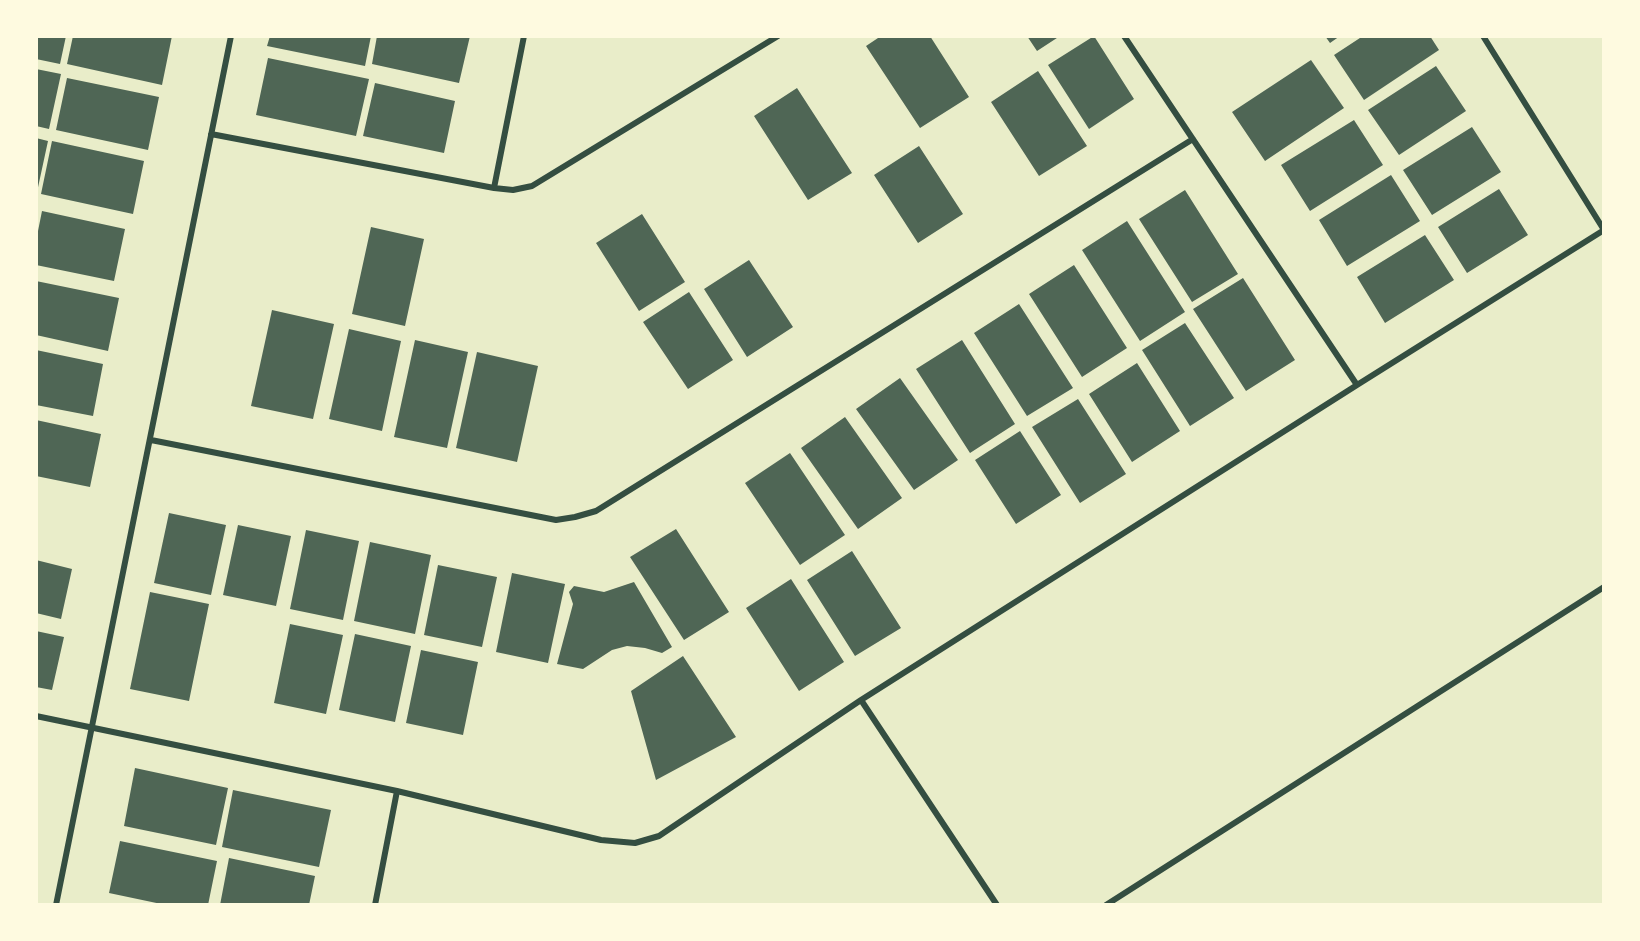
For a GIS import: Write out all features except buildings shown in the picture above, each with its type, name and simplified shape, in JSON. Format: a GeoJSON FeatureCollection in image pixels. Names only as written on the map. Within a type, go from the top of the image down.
{"type":"FeatureCollection","features":[{"type":"Feature","properties":{"kind":"street"},"geometry":{"type":"LineString","coordinates":[[56,905],[231,36]]}},
{"type":"Feature","properties":{"kind":"street"},"geometry":{"type":"LineString","coordinates":[[494,188],[524,36]]}},
{"type":"Feature","properties":{"kind":"street"},"geometry":{"type":"LineString","coordinates":[[212,134],[513,190],[532,186],[778,36]]}},
{"type":"Feature","properties":{"kind":"street"},"geometry":{"type":"LineString","coordinates":[[1124,36],[1357,385]]}},
{"type":"Feature","properties":{"kind":"street"},"geometry":{"type":"LineString","coordinates":[[36,716],[397,791],[601,840],[635,843],[659,836],[861,700],[1604,230],[1483,36]]}},
{"type":"Feature","properties":{"kind":"street"},"geometry":{"type":"LineString","coordinates":[[151,440],[556,520],[596,511],[1193,139]]}},
{"type":"Feature","properties":{"kind":"street"},"geometry":{"type":"LineString","coordinates":[[1106,905],[1604,587]]}},
{"type":"Feature","properties":{"kind":"street"},"geometry":{"type":"LineString","coordinates":[[861,700],[997,905]]}},
{"type":"Feature","properties":{"kind":"street"},"geometry":{"type":"LineString","coordinates":[[375,905],[397,791]]}}]}
